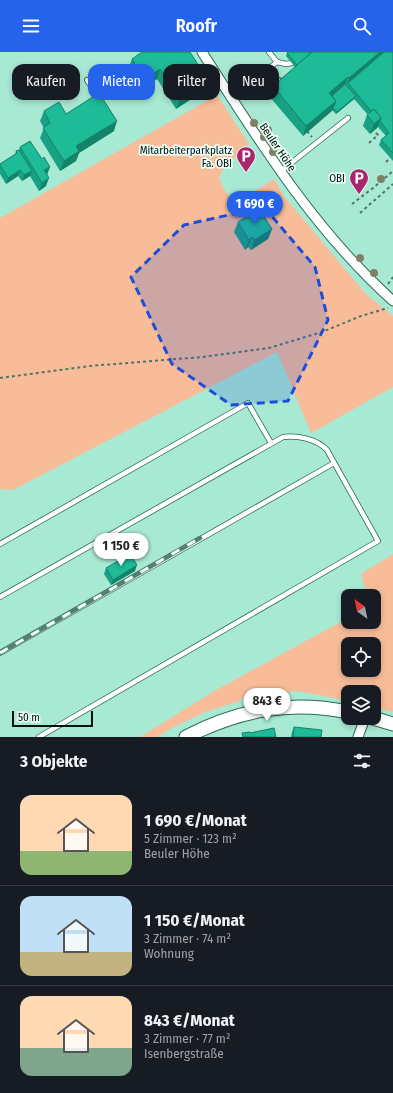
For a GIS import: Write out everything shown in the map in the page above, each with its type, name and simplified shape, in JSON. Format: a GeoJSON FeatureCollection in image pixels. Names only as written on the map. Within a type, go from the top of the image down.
{"type":"FeatureCollection","features":[{"type":"Feature","properties":{"kind":"main road"},"geometry":{"type":"LineString","coordinates":[[186,737],[207,726],[229,718],[265,709],[302,707],[341,711]]}},
{"type":"Feature","properties":{"kind":"main road"},"geometry":{"type":"LineString","coordinates":[[381,720],[393,724]]}},
{"type":"Feature","properties":{"kind":"street","name":"Beuler Höhe"},"geometry":{"type":"LineString","coordinates":[[202,52],[228,93]]}},
{"type":"Feature","properties":{"kind":"street","name":"Beuler Höhe"},"geometry":{"type":"LineString","coordinates":[[233,100],[280,172],[303,203],[355,264],[393,301]]}},
{"type":"Feature","properties":{"kind":"street"},"geometry":{"type":"LineString","coordinates":[[358,737],[362,725]]}},
{"type":"Feature","properties":{"kind":"lane"},"geometry":{"type":"LineString","coordinates":[[269,52],[277,62],[286,64],[292,63]]}},
{"type":"Feature","properties":{"kind":"lane"},"geometry":{"type":"LineString","coordinates":[[280,172],[348,118]]}},
{"type":"Feature","properties":{"kind":"lane"},"geometry":{"type":"LineString","coordinates":[[0,544],[248,403],[271,443]]}},
{"type":"Feature","properties":{"kind":"lane"},"geometry":{"type":"LineString","coordinates":[[0,597],[271,443],[287,436],[312,441],[324,447],[334,462],[378,542],[39,737]]}},
{"type":"Feature","properties":{"kind":"lane"},"geometry":{"type":"LineString","coordinates":[[0,653],[334,462]]}},
{"type":"Feature","properties":{"kind":"path"},"geometry":{"type":"LineString","coordinates":[[279,77],[284,83]]}},
{"type":"Feature","properties":{"kind":"path"},"geometry":{"type":"LineString","coordinates":[[369,143],[378,135],[374,131]]}},
{"type":"Feature","properties":{"kind":"path"},"geometry":{"type":"LineString","coordinates":[[386,162],[390,158]]}},
{"type":"Feature","properties":{"kind":"path"},"geometry":{"type":"LineString","coordinates":[[352,204],[393,171]]}},
{"type":"Feature","properties":{"kind":"path"},"geometry":{"type":"LineString","coordinates":[[360,213],[393,184]]}},
{"type":"Feature","properties":{"kind":"path"},"geometry":{"type":"LineString","coordinates":[[390,280],[393,277]]}},
{"type":"Feature","properties":{"kind":"path"},"geometry":{"type":"LineString","coordinates":[[0,378],[90,366],[202,357],[269,348],[322,332],[360,316],[393,307]]}},
{"type":"Feature","properties":{"kind":"highlighted area"},"geometry":{"type":"Polygon","coordinates":[[[264,207],[315,267],[328,320],[288,401],[231,405],[172,364],[131,277],[184,225],[264,207]]]}},
{"type":"Feature","properties":{"kind":"shaded area"},"geometry":{"type":"Polygon","coordinates":[[[208,100],[220,100],[249,144],[223,169],[219,178],[225,191],[235,203],[274,179],[283,195],[366,294],[393,316],[393,387],[311,433],[277,352],[13,490],[0,489],[0,218],[208,100]]]}},
{"type":"Feature","properties":{"kind":"shaded area"},"geometry":{"type":"Polygon","coordinates":[[[243,105],[277,156],[275,156],[243,108],[243,105]]]}},
{"type":"Feature","properties":{"kind":"shaded area"},"geometry":{"type":"Polygon","coordinates":[[[393,554],[393,712],[381,709],[381,685],[341,685],[341,700],[298,691],[268,693],[240,699],[240,701],[205,712],[157,737],[140,737],[216,690],[341,622],[341,629],[381,629],[381,589],[365,589],[361,574],[393,554]]]}},
{"type":"Feature","properties":{"kind":"building"},"geometry":{"type":"Polygon","coordinates":[[[142,52],[190,52],[198,64],[163,64],[163,74],[160,69],[155,72],[155,64],[135,64],[132,59],[142,52]]]}},
{"type":"Feature","properties":{"kind":"building"},"geometry":{"type":"Polygon","coordinates":[[[312,52],[297,65],[287,53],[312,52]]]}},
{"type":"Feature","properties":{"kind":"building"},"geometry":{"type":"Polygon","coordinates":[[[312,52],[380,52],[329,93],[336,101],[306,126],[279,93],[279,81],[312,52]]]}},
{"type":"Feature","properties":{"kind":"building"},"geometry":{"type":"Polygon","coordinates":[[[384,52],[393,52],[393,153],[381,140],[389,133],[380,121],[381,118],[374,109],[371,111],[348,83],[384,52]]]}},
{"type":"Feature","properties":{"kind":"building"},"geometry":{"type":"Polygon","coordinates":[[[345,84],[356,96],[337,112],[333,108],[336,101],[332,96],[345,84]]]}},
{"type":"Feature","properties":{"kind":"building"},"geometry":{"type":"Polygon","coordinates":[[[88,100],[104,100],[117,121],[76,146],[79,151],[64,161],[43,128],[50,123],[44,111],[59,102],[66,114],[88,100]]]}},
{"type":"Feature","properties":{"kind":"building"},"geometry":{"type":"Polygon","coordinates":[[[374,109],[381,118],[374,124],[367,115],[374,109]]]}},
{"type":"Feature","properties":{"kind":"building"},"geometry":{"type":"Polygon","coordinates":[[[30,141],[42,159],[44,157],[50,167],[44,170],[49,178],[42,183],[20,147],[30,141]]]}},
{"type":"Feature","properties":{"kind":"building"},"geometry":{"type":"Polygon","coordinates":[[[19,150],[32,171],[24,175],[20,170],[8,178],[0,164],[17,153],[16,151],[19,150]]]}},
{"type":"Feature","properties":{"kind":"building"},"geometry":{"type":"Polygon","coordinates":[[[259,209],[272,229],[254,240],[252,237],[249,240],[238,222],[259,209]]]}},
{"type":"Feature","properties":{"kind":"building"},"geometry":{"type":"Polygon","coordinates":[[[130,554],[137,565],[113,580],[106,568],[130,554]]]}},
{"type":"Feature","properties":{"kind":"building"},"geometry":{"type":"Polygon","coordinates":[[[294,727],[322,730],[321,737],[293,737],[294,727]]]}},
{"type":"Feature","properties":{"kind":"building"},"geometry":{"type":"Polygon","coordinates":[[[274,728],[276,737],[243,737],[242,733],[250,733],[274,728]]]}},
{"type":"Feature","properties":{"kind":"railway"},"geometry":{"type":"LineString","coordinates":[[0,653],[200,538]]}},
{"type":"Feature","properties":{"kind":"place","name":"Mitarbeiterparkplatz Fa. OBI"},"geometry":{"type":"Point","coordinates":[246,173]}},
{"type":"Feature","properties":{"kind":"place","name":"OBI"},"geometry":{"type":"Point","coordinates":[359,195]}}]}
